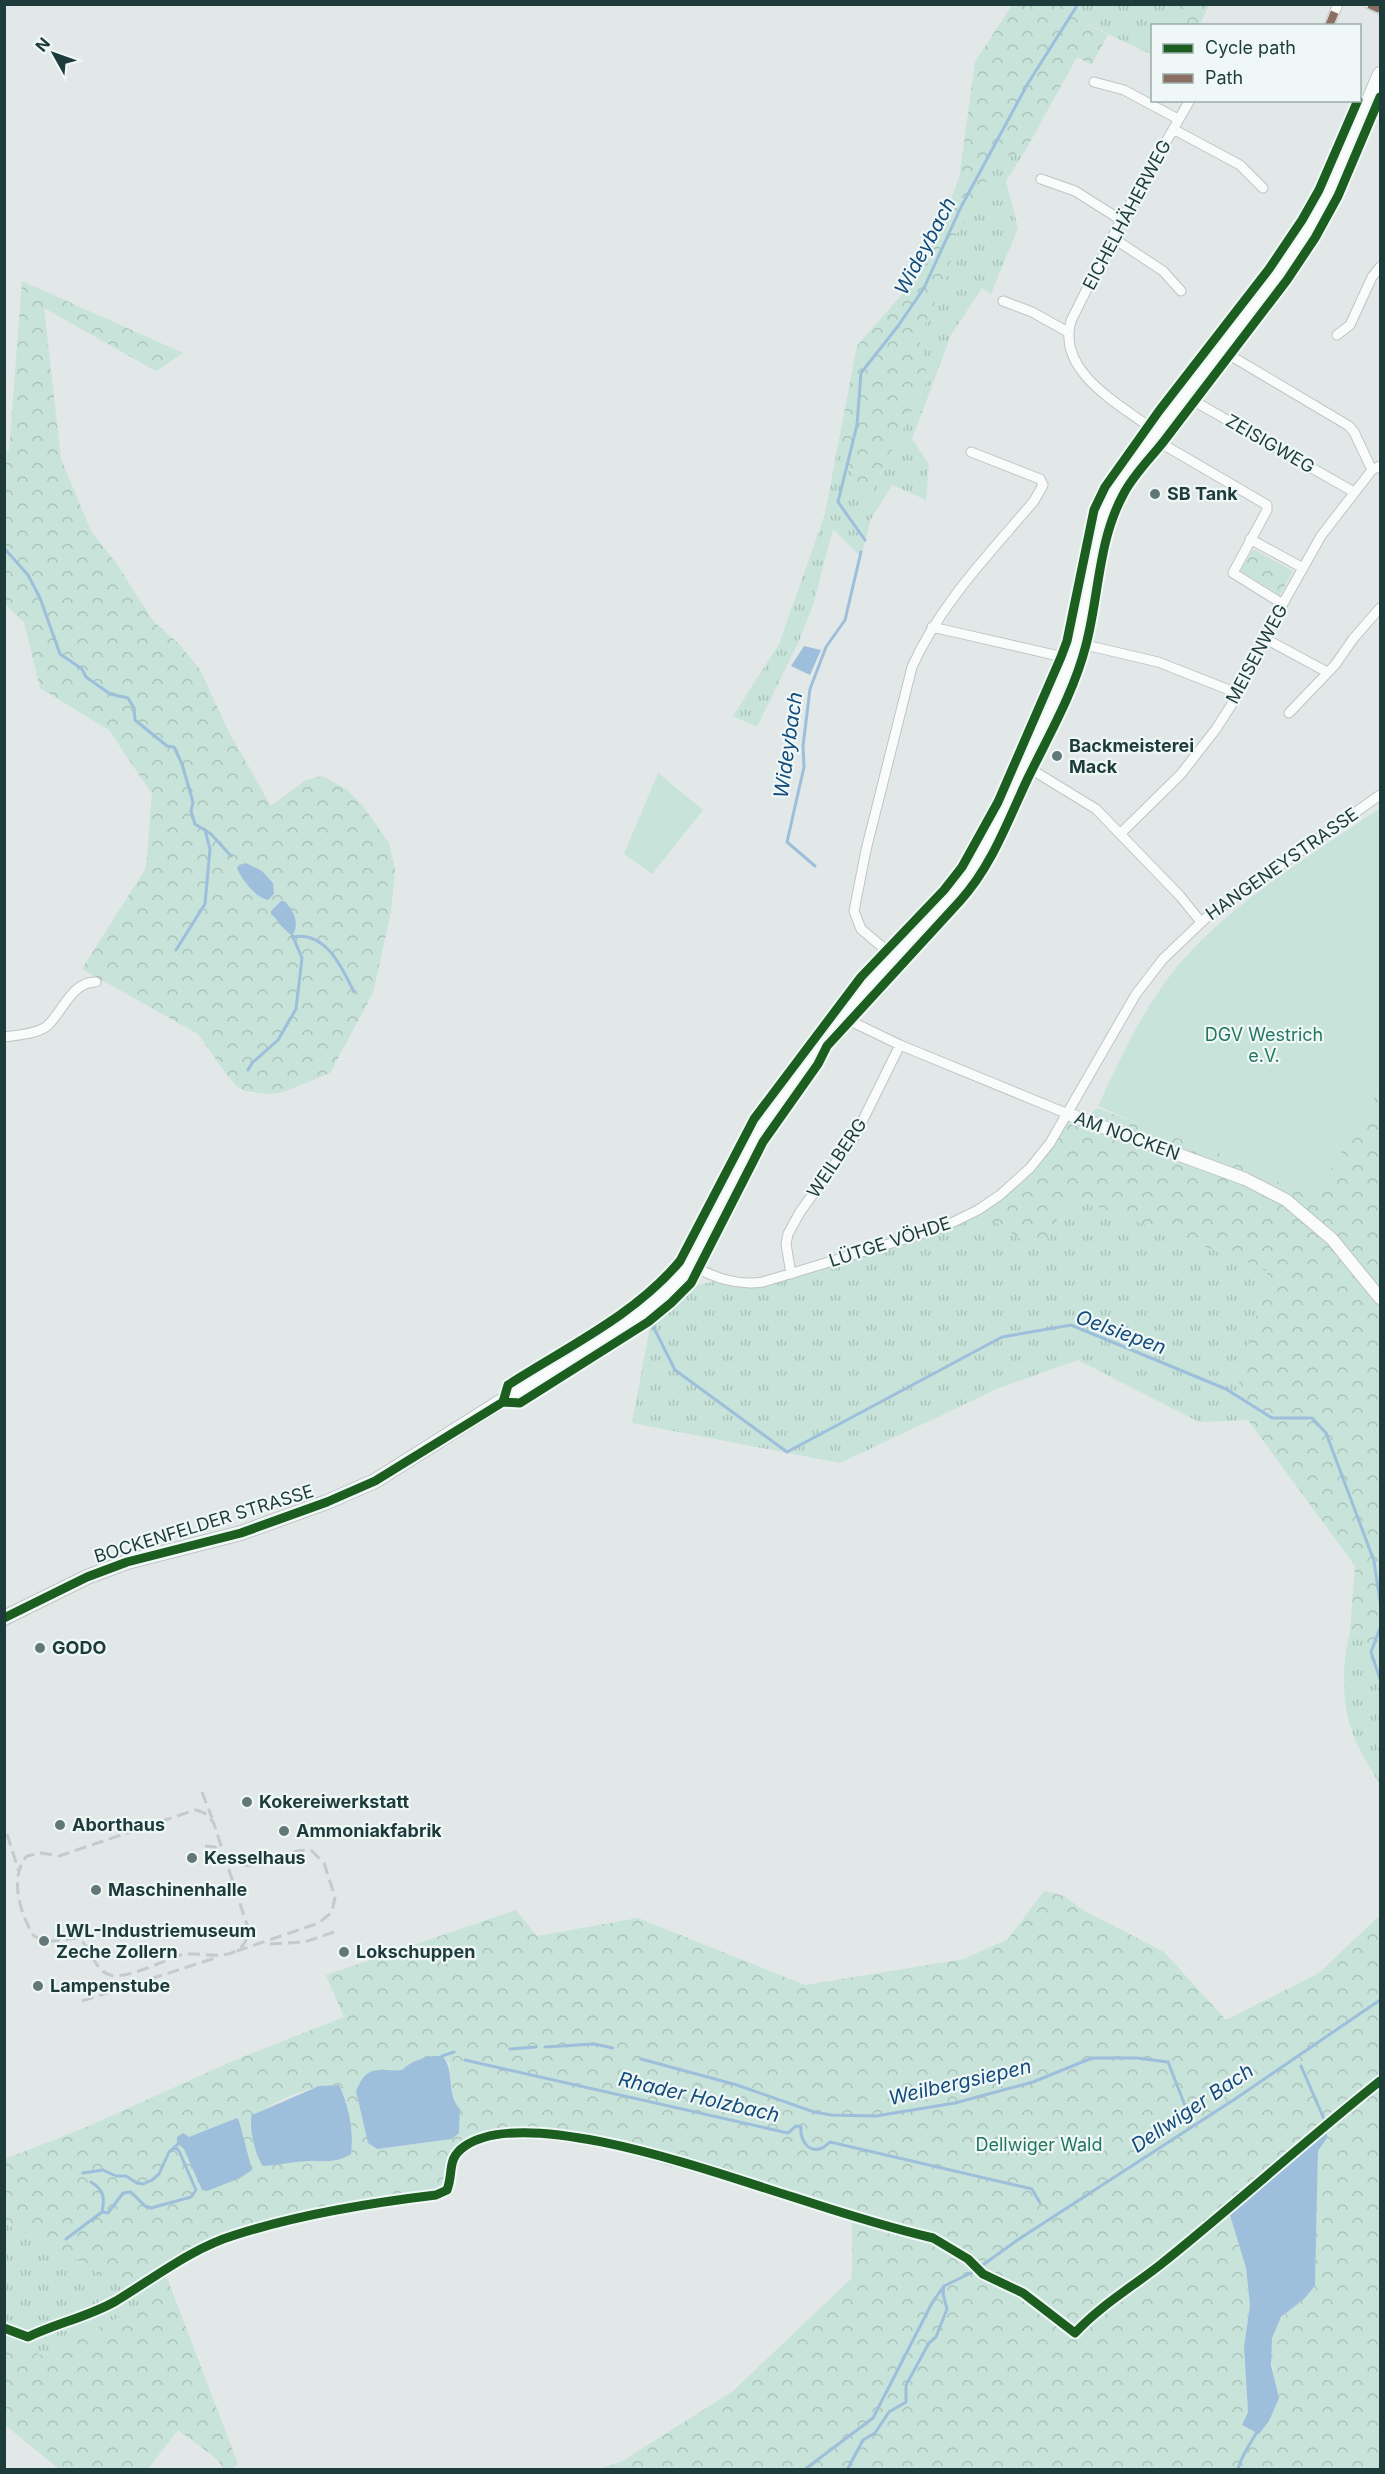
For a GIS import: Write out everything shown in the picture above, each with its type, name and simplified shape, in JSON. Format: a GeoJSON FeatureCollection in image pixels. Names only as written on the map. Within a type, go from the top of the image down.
{"type":"FeatureCollection","features":[{"type":"Feature","properties":{"kind":"main road","name":"BOCKENFELDER STRASSE"},"geometry":{"type":"LineString","coordinates":[[4,1618],[87,1577],[127,1562],[241,1533],[327,1502],[375,1481],[662,1298],[690,1265],[763,1124],[842,1017],[968,876],[986,846],[1072,660],[1104,515],[1117,486],[1154,435],[1280,275],[1307,233],[1330,192],[1380,74]]}},
{"type":"Feature","properties":{"kind":"street"},"geometry":{"type":"LineString","coordinates":[[1330,24],[1338,4]]}},
{"type":"Feature","properties":{"kind":"street"},"geometry":{"type":"LineString","coordinates":[[1369,4],[1380,9]]}},
{"type":"Feature","properties":{"kind":"street"},"geometry":{"type":"LineString","coordinates":[[1094,82],[1124,90],[1178,119]]}},
{"type":"Feature","properties":{"kind":"street","name":"EICHELHÄHERWEG"},"geometry":{"type":"LineString","coordinates":[[1068,332],[1071,321],[1121,220],[1189,102]]}},
{"type":"Feature","properties":{"kind":"street"},"geometry":{"type":"LineString","coordinates":[[1173,129],[1240,165],[1263,188]]}},
{"type":"Feature","properties":{"kind":"street"},"geometry":{"type":"LineString","coordinates":[[1041,179],[1075,191],[1121,220]]}},
{"type":"Feature","properties":{"kind":"street"},"geometry":{"type":"LineString","coordinates":[[1113,238],[1163,271],[1181,291]]}},
{"type":"Feature","properties":{"kind":"street"},"geometry":{"type":"LineString","coordinates":[[1338,335],[1350,325],[1372,277],[1380,267]]}},
{"type":"Feature","properties":{"kind":"street"},"geometry":{"type":"LineString","coordinates":[[1003,301],[1032,312],[1068,332],[1072,357],[1081,373],[1154,435],[1267,505],[1267,510],[1233,573],[1283,604]]}},
{"type":"Feature","properties":{"kind":"street"},"geometry":{"type":"LineString","coordinates":[[1221,350],[1349,426],[1376,468]]}},
{"type":"Feature","properties":{"kind":"street","name":"ZEISIGWEG"},"geometry":{"type":"LineString","coordinates":[[1185,396],[1354,492]]}},
{"type":"Feature","properties":{"kind":"street"},"geometry":{"type":"LineString","coordinates":[[894,957],[861,929],[854,911],[912,667],[932,627],[955,595],[1034,501],[1043,485],[1040,479],[970,452]]}},
{"type":"Feature","properties":{"kind":"street","name":"MEISENWEG"},"geometry":{"type":"LineString","coordinates":[[1120,834],[1193,760],[1216,729],[1321,536],[1354,492],[1376,468]]}},
{"type":"Feature","properties":{"kind":"street"},"geometry":{"type":"LineString","coordinates":[[1250,539],[1304,568]]}},
{"type":"Feature","properties":{"kind":"street"},"geometry":{"type":"LineString","coordinates":[[1289,713],[1380,609]]}},
{"type":"Feature","properties":{"kind":"street"},"geometry":{"type":"LineString","coordinates":[[932,627],[1072,660]]}},
{"type":"Feature","properties":{"kind":"street"},"geometry":{"type":"LineString","coordinates":[[1264,638],[1327,672]]}},
{"type":"Feature","properties":{"kind":"street"},"geometry":{"type":"LineString","coordinates":[[1077,643],[1158,662],[1237,693]]}},
{"type":"Feature","properties":{"kind":"street","name":"HANGENEYSTRASSE"},"geometry":{"type":"LineString","coordinates":[[1024,765],[1096,809],[1201,922],[1380,795]]}},
{"type":"Feature","properties":{"kind":"street","name":"LÜTGE VÖHDE"},"geometry":{"type":"LineString","coordinates":[[690,1265],[720,1280],[746,1284],[791,1274],[941,1228],[978,1210],[1000,1195],[1030,1168],[1050,1143],[1136,994],[1162,959],[1201,922]]}},
{"type":"Feature","properties":{"kind":"street"},"geometry":{"type":"LineString","coordinates":[[4,1037],[46,1026],[72,996],[89,982],[96,982]]}},
{"type":"Feature","properties":{"kind":"street","name":"AM NOCKEN"},"geometry":{"type":"LineString","coordinates":[[842,1017],[900,1045],[1068,1114],[1227,1172],[1286,1200],[1332,1239],[1380,1298]]}},
{"type":"Feature","properties":{"kind":"street","name":"WEILBERG"},"geometry":{"type":"LineString","coordinates":[[791,1274],[786,1244],[788,1234],[800,1212],[855,1136],[900,1045]]}},
{"type":"Feature","properties":{"kind":"green space"},"geometry":{"type":"Polygon","coordinates":[[[1175,4],[1209,5],[1200,24],[1176,24],[1167,20],[1175,4]]]}},
{"type":"Feature","properties":{"kind":"green space"},"geometry":{"type":"Polygon","coordinates":[[[1012,5],[1068,5],[1077,19],[1108,35],[1091,65],[1077,57],[1025,151],[992,160],[985,187],[956,235],[949,272],[919,337],[928,378],[868,499],[837,450],[857,346],[921,273],[959,179],[975,62],[1012,5]]]}},
{"type":"Feature","properties":{"kind":"green space"},"geometry":{"type":"Polygon","coordinates":[[[1068,5],[1175,5],[1167,20],[1176,24],[1151,24],[1151,55],[1077,19],[1068,5]]]}},
{"type":"Feature","properties":{"kind":"green space"},"geometry":{"type":"Polygon","coordinates":[[[1025,151],[1006,181],[1018,228],[991,294],[982,288],[951,335],[912,439],[929,464],[926,500],[892,485],[871,519],[861,557],[833,529],[813,605],[799,641],[757,727],[733,716],[779,644],[825,514],[837,450],[869,498],[928,378],[919,337],[949,272],[956,235],[985,187],[992,159],[1025,151]]]}},
{"type":"Feature","properties":{"kind":"green space"},"geometry":{"type":"Polygon","coordinates":[[[22,281],[183,353],[156,371],[44,308],[61,459],[91,531],[116,563],[154,622],[179,644],[199,668],[230,734],[271,806],[306,780],[322,776],[346,789],[362,805],[389,843],[395,869],[391,912],[373,993],[330,1073],[284,1092],[269,1094],[245,1091],[236,1086],[198,1034],[82,969],[146,868],[152,794],[109,730],[40,688],[24,622],[5,604],[4,450],[9,451],[22,281]]]}},
{"type":"Feature","properties":{"kind":"green space"},"geometry":{"type":"Polygon","coordinates":[[[1255,550],[1293,571],[1280,595],[1242,572],[1241,569],[1252,551],[1255,550]]]}},
{"type":"Feature","properties":{"kind":"green space"},"geometry":{"type":"Polygon","coordinates":[[[658,773],[703,810],[652,874],[624,854],[658,773]]]}},
{"type":"Feature","properties":{"kind":"green space","name":"DGV Westrich e.V."},"geometry":{"type":"Polygon","coordinates":[[[1380,808],[1380,1088],[1313,1199],[1235,1159],[1147,1127],[1098,1106],[1125,1049],[1146,1012],[1182,961],[1204,938],[1251,897],[1380,808]]]}},
{"type":"Feature","properties":{"kind":"green space"},"geometry":{"type":"Polygon","coordinates":[[[1380,1088],[1380,1670],[1368,1643],[1350,1631],[1355,1566],[1248,1420],[1238,1386],[1268,1270],[1068,1196],[1041,1253],[978,1210],[1030,1168],[1068,1114],[1084,1121],[1097,1108],[1235,1159],[1313,1199],[1380,1088]]]}},
{"type":"Feature","properties":{"kind":"green space"},"geometry":{"type":"Polygon","coordinates":[[[1068,1196],[1268,1270],[1238,1386],[1248,1420],[1199,1422],[1078,1360],[999,1388],[840,1463],[632,1423],[651,1322],[694,1286],[720,1280],[746,1284],[904,1240],[978,1210],[1068,1196]]]}},
{"type":"Feature","properties":{"kind":"green space"},"geometry":{"type":"Polygon","coordinates":[[[1350,1631],[1368,1643],[1380,1670],[1380,1785],[1361,1752],[1348,1719],[1344,1694],[1344,1668],[1350,1631]]]}},
{"type":"Feature","properties":{"kind":"green space","name":"Dellwiger Wald"},"geometry":{"type":"Polygon","coordinates":[[[1044,1891],[1064,1896],[1081,1909],[1164,1952],[1226,2020],[1319,1973],[1380,1915],[1380,2469],[599,2469],[621,2462],[733,2391],[852,2278],[852,2218],[609,2149],[540,2134],[501,2137],[469,2146],[455,2164],[450,2191],[444,2196],[347,2212],[250,2234],[205,2252],[166,2275],[238,2464],[231,2469],[224,2469],[217,2459],[178,2430],[148,2469],[59,2469],[5,2425],[5,2341],[44,2356],[147,2303],[54,2246],[5,2223],[5,2159],[82,2129],[235,2060],[344,2017],[326,1975],[516,1910],[537,1936],[638,1918],[805,1985],[964,1959],[1008,1939],[1044,1891]],[[449,2062],[408,2065],[402,2070],[380,2070],[365,2076],[356,2091],[368,2143],[377,2149],[452,2139],[459,2133],[460,2109],[453,2102],[449,2062]],[[339,2085],[303,2091],[280,2100],[250,2120],[259,2162],[264,2166],[302,2161],[330,2161],[351,2154],[351,2127],[346,2102],[339,2085]],[[1327,2138],[1229,2212],[1246,2268],[1250,2305],[1244,2347],[1248,2412],[1242,2425],[1274,2408],[1279,2398],[1271,2355],[1273,2333],[1277,2323],[1284,2315],[1315,2286],[1318,2151],[1327,2138]]]}},
{"type":"Feature","properties":{"kind":"green space"},"geometry":{"type":"Polygon","coordinates":[[[4,2223],[54,2246],[148,2303],[44,2356],[5,2341],[4,2223]]]}},
{"type":"Feature","properties":{"kind":"water"},"geometry":{"type":"Polygon","coordinates":[[[804,646],[821,650],[810,675],[791,666],[804,646]]]}},
{"type":"Feature","properties":{"kind":"water"},"geometry":{"type":"Polygon","coordinates":[[[246,863],[262,871],[273,883],[274,894],[268,900],[254,892],[242,878],[237,868],[246,863]]]}},
{"type":"Feature","properties":{"kind":"water"},"geometry":{"type":"Polygon","coordinates":[[[281,901],[287,904],[294,915],[296,924],[294,933],[290,934],[271,914],[271,911],[281,901]]]}},
{"type":"Feature","properties":{"kind":"water"},"geometry":{"type":"Polygon","coordinates":[[[442,2056],[449,2068],[453,2096],[460,2109],[459,2133],[452,2139],[377,2149],[368,2143],[356,2091],[360,2082],[374,2071],[402,2070],[417,2060],[442,2056]]]}},
{"type":"Feature","properties":{"kind":"water"},"geometry":{"type":"Polygon","coordinates":[[[339,2085],[350,2119],[351,2154],[335,2160],[263,2166],[253,2141],[252,2115],[319,2086],[339,2085]]]}},
{"type":"Feature","properties":{"kind":"water"},"geometry":{"type":"Polygon","coordinates":[[[237,2118],[252,2170],[240,2178],[207,2191],[202,2190],[184,2149],[177,2143],[177,2137],[183,2133],[189,2137],[237,2118]]]}},
{"type":"Feature","properties":{"kind":"water"},"geometry":{"type":"Polygon","coordinates":[[[1327,2131],[1327,2138],[1318,2151],[1315,2286],[1304,2299],[1281,2317],[1272,2338],[1271,2365],[1279,2398],[1269,2421],[1259,2434],[1242,2425],[1248,2412],[1244,2347],[1250,2305],[1246,2268],[1229,2212],[1327,2131]]]}},
{"type":"Feature","properties":{"kind":"waterway","name":"Wideybach"},"geometry":{"type":"LineString","coordinates":[[865,540],[838,502],[857,425],[861,373],[924,288],[961,207],[1027,85],[1078,4]]}},
{"type":"Feature","properties":{"kind":"waterway"},"geometry":{"type":"LineString","coordinates":[[4,548],[28,575],[40,598],[60,654],[82,669],[86,677],[110,694],[128,698],[134,708],[135,720],[167,746],[174,747],[182,764],[193,802],[191,811],[195,824],[211,834],[231,856]]}},
{"type":"Feature","properties":{"kind":"waterway","name":"Wideybach"},"geometry":{"type":"LineString","coordinates":[[815,866],[787,842],[804,767],[803,746],[810,689],[826,647],[845,620],[861,552]]}},
{"type":"Feature","properties":{"kind":"waterway"},"geometry":{"type":"LineString","coordinates":[[176,950],[205,904],[210,849],[205,830]]}},
{"type":"Feature","properties":{"kind":"waterway"},"geometry":{"type":"LineString","coordinates":[[248,1070],[252,1063],[278,1040],[296,1009],[302,958],[290,930]]}},
{"type":"Feature","properties":{"kind":"waterway"},"geometry":{"type":"LineString","coordinates":[[292,937],[304,936],[323,945],[338,962],[354,992]]}},
{"type":"Feature","properties":{"kind":"waterway","name":"Oelsiepen"},"geometry":{"type":"LineString","coordinates":[[651,1322],[675,1370],[787,1452],[1002,1337],[1071,1325],[1226,1389],[1272,1418],[1312,1418],[1326,1433],[1374,1561],[1380,1601]]}},
{"type":"Feature","properties":{"kind":"waterway","name":"Oelsiepen"},"geometry":{"type":"LineString","coordinates":[[1380,1628],[1371,1652],[1380,1679]]}},
{"type":"Feature","properties":{"kind":"waterway","name":"Dellwiger Bach"},"geometry":{"type":"LineString","coordinates":[[804,2470],[873,2418],[932,2303],[944,2286],[973,2272],[1019,2239],[1235,2099],[1380,2000]]}},
{"type":"Feature","properties":{"kind":"waterway","name":"Weilbergsiepen"},"geometry":{"type":"LineString","coordinates":[[545,2047],[594,2044],[613,2048]]}},
{"type":"Feature","properties":{"kind":"waterway","name":"Weilbergsiepen"},"geometry":{"type":"LineString","coordinates":[[510,2049],[536,2047]]}},
{"type":"Feature","properties":{"kind":"waterway","name":"Rhader Holzbach"},"geometry":{"type":"LineString","coordinates":[[442,2056],[454,2052]]}},
{"type":"Feature","properties":{"kind":"waterway","name":"Weilbergsiepen"},"geometry":{"type":"LineString","coordinates":[[641,2059],[737,2085],[814,2112],[831,2115],[876,2116],[955,2103],[1033,2082],[1092,2058],[1137,2058],[1168,2062],[1186,2108]]}},
{"type":"Feature","properties":{"kind":"waterway","name":"Rhader Holzbach"},"geometry":{"type":"LineString","coordinates":[[465,2060],[788,2133],[796,2126],[801,2127],[803,2140],[812,2149],[822,2148],[830,2142],[1032,2189],[1040,2203]]}},
{"type":"Feature","properties":{"kind":"waterway"},"geometry":{"type":"LineString","coordinates":[[1301,2066],[1324,2119]]}},
{"type":"Feature","properties":{"kind":"waterway","name":"Rhader Holzbach"},"geometry":{"type":"LineString","coordinates":[[66,2239],[102,2212],[108,2213],[123,2193],[131,2192],[145,2206],[151,2208],[191,2197],[196,2190],[179,2151],[175,2147],[179,2143]]}},
{"type":"Feature","properties":{"kind":"waterway"},"geometry":{"type":"LineString","coordinates":[[83,2173],[103,2170],[116,2176],[126,2176],[143,2184],[159,2174],[169,2152],[175,2147]]}},
{"type":"Feature","properties":{"kind":"waterway"},"geometry":{"type":"LineString","coordinates":[[91,2182],[99,2188],[103,2195],[102,2212]]}},
{"type":"Feature","properties":{"kind":"waterway"},"geometry":{"type":"LineString","coordinates":[[847,2470],[863,2440],[875,2433],[889,2412],[906,2402],[906,2385],[929,2343],[936,2337],[947,2309],[943,2294],[944,2286]]}},
{"type":"Feature","properties":{"kind":"waterway"},"geometry":{"type":"LineString","coordinates":[[1238,2470],[1257,2432]]}},
{"type":"Feature","properties":{"kind":"railway"},"geometry":{"type":"LineString","coordinates":[[202,1792],[212,1818]]}},
{"type":"Feature","properties":{"kind":"railway"},"geometry":{"type":"LineString","coordinates":[[195,1810],[206,1814],[214,1824],[248,1928],[242,1947],[223,1955],[181,1955],[135,1972],[117,1976],[110,1975],[99,1968],[83,1942],[78,1938],[46,1942],[34,1936],[21,1907],[17,1885],[21,1865],[27,1856],[41,1853],[59,1856],[195,1810]]}},
{"type":"Feature","properties":{"kind":"railway"},"geometry":{"type":"LineString","coordinates":[[7,1834],[19,1872]]}},
{"type":"Feature","properties":{"kind":"railway"},"geometry":{"type":"LineString","coordinates":[[205,1846],[215,1847],[224,1858]]}},
{"type":"Feature","properties":{"kind":"railway"},"geometry":{"type":"LineString","coordinates":[[226,1855],[235,1863],[245,1865],[256,1864],[290,1853],[312,1851],[324,1863],[335,1897],[332,1912],[319,1923],[237,1951]]}},
{"type":"Feature","properties":{"kind":"railway"},"geometry":{"type":"LineString","coordinates":[[270,1944],[305,1942],[334,1932]]}},
{"type":"Feature","properties":{"kind":"railway"},"geometry":{"type":"LineString","coordinates":[[82,2001],[215,1958]]}},
{"type":"Feature","properties":{"kind":"marked path"},"geometry":{"type":"LineString","coordinates":[[1330,24],[1338,4]]}},
{"type":"Feature","properties":{"kind":"marked path"},"geometry":{"type":"LineString","coordinates":[[1369,4],[1380,9]]}},
{"type":"Feature","properties":{"kind":"cycle path"},"geometry":{"type":"LineString","coordinates":[[503,1402],[520,1403],[648,1322],[691,1283],[763,1142],[818,1064],[827,1046],[960,901],[981,873],[1075,680],[1086,645],[1108,531],[1123,495],[1287,280],[1315,238],[1338,196],[1380,97]]}},
{"type":"Feature","properties":{"kind":"cycle path"},"geometry":{"type":"LineString","coordinates":[[503,1402],[508,1385],[621,1314],[642,1298],[680,1261],[754,1119],[861,977],[944,890],[962,867],[998,802],[1061,657],[1067,641],[1094,510],[1105,487],[1159,411],[1269,269],[1302,220],[1319,190],[1357,102]]}},
{"type":"Feature","properties":{"kind":"cycle path"},"geometry":{"type":"LineString","coordinates":[[4,1618],[87,1577],[127,1562],[241,1533],[327,1502],[375,1481],[503,1402]]}},
{"type":"Feature","properties":{"kind":"cycle path"},"geometry":{"type":"LineString","coordinates":[[4,2328],[28,2337],[95,2311],[116,2301],[188,2256],[235,2235],[335,2210],[436,2195],[447,2190],[455,2156],[465,2146],[494,2135],[533,2133],[578,2138],[676,2160],[863,2219],[933,2238],[968,2259],[983,2274],[1023,2293],[1075,2333],[1105,2305],[1160,2265],[1380,2081]]}},
{"type":"Feature","properties":{"kind":"place","name":"SB Tank"},"geometry":{"type":"Point","coordinates":[1155,494]}},
{"type":"Feature","properties":{"kind":"place","name":"Backmeisterei Mack"},"geometry":{"type":"Point","coordinates":[1057,756]}},
{"type":"Feature","properties":{"kind":"place","name":"GODO"},"geometry":{"type":"Point","coordinates":[40,1648]}},
{"type":"Feature","properties":{"kind":"place","name":"Kokereiwerkstatt"},"geometry":{"type":"Point","coordinates":[247,1802]}},
{"type":"Feature","properties":{"kind":"place","name":"Aborthaus"},"geometry":{"type":"Point","coordinates":[60,1825]}},
{"type":"Feature","properties":{"kind":"place","name":"Ammoniakfabrik"},"geometry":{"type":"Point","coordinates":[284,1831]}},
{"type":"Feature","properties":{"kind":"place","name":"Kesselhaus"},"geometry":{"type":"Point","coordinates":[192,1858]}},
{"type":"Feature","properties":{"kind":"place","name":"Maschinenhalle"},"geometry":{"type":"Point","coordinates":[96,1890]}},
{"type":"Feature","properties":{"kind":"place","name":"LWL-Industriemuseum Zeche Zollern"},"geometry":{"type":"Point","coordinates":[44,1941]}},
{"type":"Feature","properties":{"kind":"place","name":"Lokschuppen"},"geometry":{"type":"Point","coordinates":[344,1952]}},
{"type":"Feature","properties":{"kind":"place","name":"Lampenstube"},"geometry":{"type":"Point","coordinates":[38,1986]}}]}
